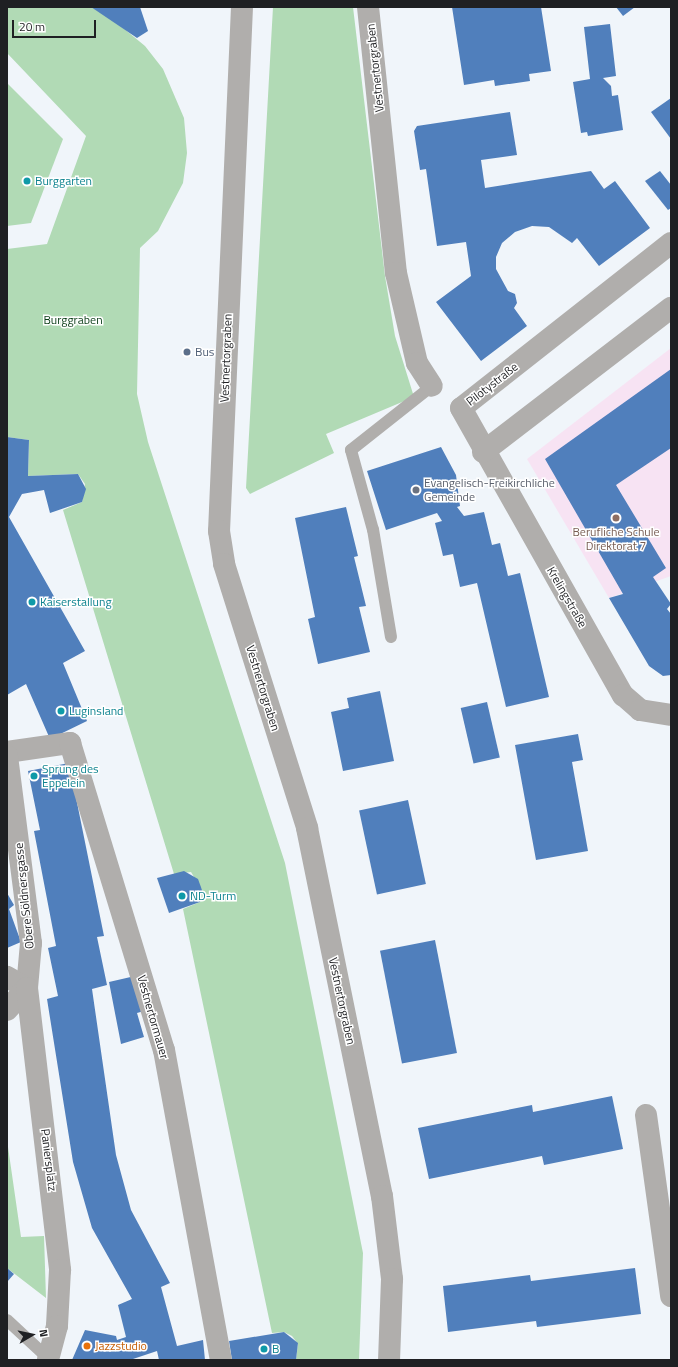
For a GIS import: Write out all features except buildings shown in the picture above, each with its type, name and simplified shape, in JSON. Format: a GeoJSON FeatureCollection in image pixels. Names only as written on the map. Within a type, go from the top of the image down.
{"type":"FeatureCollection","features":[{"type":"Feature","properties":{"kind":"street","name":"Vestnertorgraben"},"geometry":{"type":"LineString","coordinates":[[242,7],[219,531],[224,564],[306,828],[373,1149],[392,1279],[389,1360]]}},
{"type":"Feature","properties":{"kind":"street","name":"Vestnertorgraben"},"geometry":{"type":"LineString","coordinates":[[368,7],[396,273],[417,363],[432,386]]}},
{"type":"Feature","properties":{"kind":"street","name":"Pilotystraße"},"geometry":{"type":"LineString","coordinates":[[483,452],[462,408],[671,243]]}},
{"type":"Feature","properties":{"kind":"street"},"geometry":{"type":"LineString","coordinates":[[483,452],[671,308]]}},
{"type":"Feature","properties":{"kind":"street","name":"Krelingstraße"},"geometry":{"type":"LineString","coordinates":[[483,452],[623,696],[640,710],[671,715]]}},
{"type":"Feature","properties":{"kind":"street","name":"Vestnertormauer"},"geometry":{"type":"LineString","coordinates":[[7,752],[70,743],[164,1050],[221,1360]]}},
{"type":"Feature","properties":{"kind":"street","name":"Obere Söldnersgasse"},"geometry":{"type":"LineString","coordinates":[[7,756],[31,943],[27,988]]}},
{"type":"Feature","properties":{"kind":"street"},"geometry":{"type":"LineString","coordinates":[[7,977],[27,988],[7,1010]]}},
{"type":"Feature","properties":{"kind":"street","name":"Paniersplatz"},"geometry":{"type":"LineString","coordinates":[[27,988],[60,1270],[57,1326],[48,1359]]}},
{"type":"Feature","properties":{"kind":"street"},"geometry":{"type":"LineString","coordinates":[[646,1115],[671,1296]]}},
{"type":"Feature","properties":{"kind":"lane"},"geometry":{"type":"LineString","coordinates":[[390,637],[373,530],[351,450],[432,386]]}},
{"type":"Feature","properties":{"kind":"lane"},"geometry":{"type":"LineString","coordinates":[[7,1320],[48,1359]]}},
{"type":"Feature","properties":{"kind":"shaded area","name":"Berufliche Schule Direktorat 7"},"geometry":{"type":"Polygon","coordinates":[[[671,348],[671,576],[609,598],[527,459],[671,348]]]}},
{"type":"Feature","properties":{"kind":"green space","name":"Burggraben"},"geometry":{"type":"Polygon","coordinates":[[[7,7],[91,7],[111,18],[145,46],[163,69],[184,118],[187,153],[183,183],[158,231],[140,248],[137,394],[148,442],[285,863],[363,1253],[359,1360],[296,1360],[298,1344],[292,1336],[284,1332],[272,1333],[183,909],[200,902],[202,890],[191,872],[174,874],[63,510],[82,502],[85,484],[78,474],[28,476],[29,440],[7,437],[7,249],[47,244],[86,136],[7,53],[7,7]]]}},
{"type":"Feature","properties":{"kind":"green space"},"geometry":{"type":"Polygon","coordinates":[[[273,7],[353,7],[385,276],[395,336],[414,397],[326,434],[334,453],[250,494],[246,488],[273,7]]]}},
{"type":"Feature","properties":{"kind":"green space","name":"Burggarten"},"geometry":{"type":"Polygon","coordinates":[[[7,83],[63,139],[31,223],[7,226],[7,83]]]}},
{"type":"Feature","properties":{"kind":"green space"},"geometry":{"type":"Polygon","coordinates":[[[7,1140],[21,1237],[44,1236],[46,1298],[7,1268],[7,1140]]]}},
{"type":"Feature","properties":{"kind":"place","name":"Burggarten"},"geometry":{"type":"Point","coordinates":[27,181]}},
{"type":"Feature","properties":{"kind":"place","name":"Bus"},"geometry":{"type":"Point","coordinates":[187,352]}},
{"type":"Feature","properties":{"kind":"place","name":"Evangelisch-Freikirchliche Gemeinde"},"geometry":{"type":"Point","coordinates":[416,490]}},
{"type":"Feature","properties":{"kind":"place","name":"Berufliche Schule Direktorat 7"},"geometry":{"type":"Point","coordinates":[616,518]}},
{"type":"Feature","properties":{"kind":"place","name":"Kaiserstallung"},"geometry":{"type":"Point","coordinates":[32,602]}},
{"type":"Feature","properties":{"kind":"place","name":"Luginsland"},"geometry":{"type":"Point","coordinates":[61,711]}},
{"type":"Feature","properties":{"kind":"place","name":"Sprung des Eppelein"},"geometry":{"type":"Point","coordinates":[34,776]}},
{"type":"Feature","properties":{"kind":"place","name":"ND-Turm"},"geometry":{"type":"Point","coordinates":[182,896]}},
{"type":"Feature","properties":{"kind":"place","name":"Jazzstudio"},"geometry":{"type":"Point","coordinates":[87,1346]}},
{"type":"Feature","properties":{"kind":"place","name":"B"},"geometry":{"type":"Point","coordinates":[264,1349]}}]}
